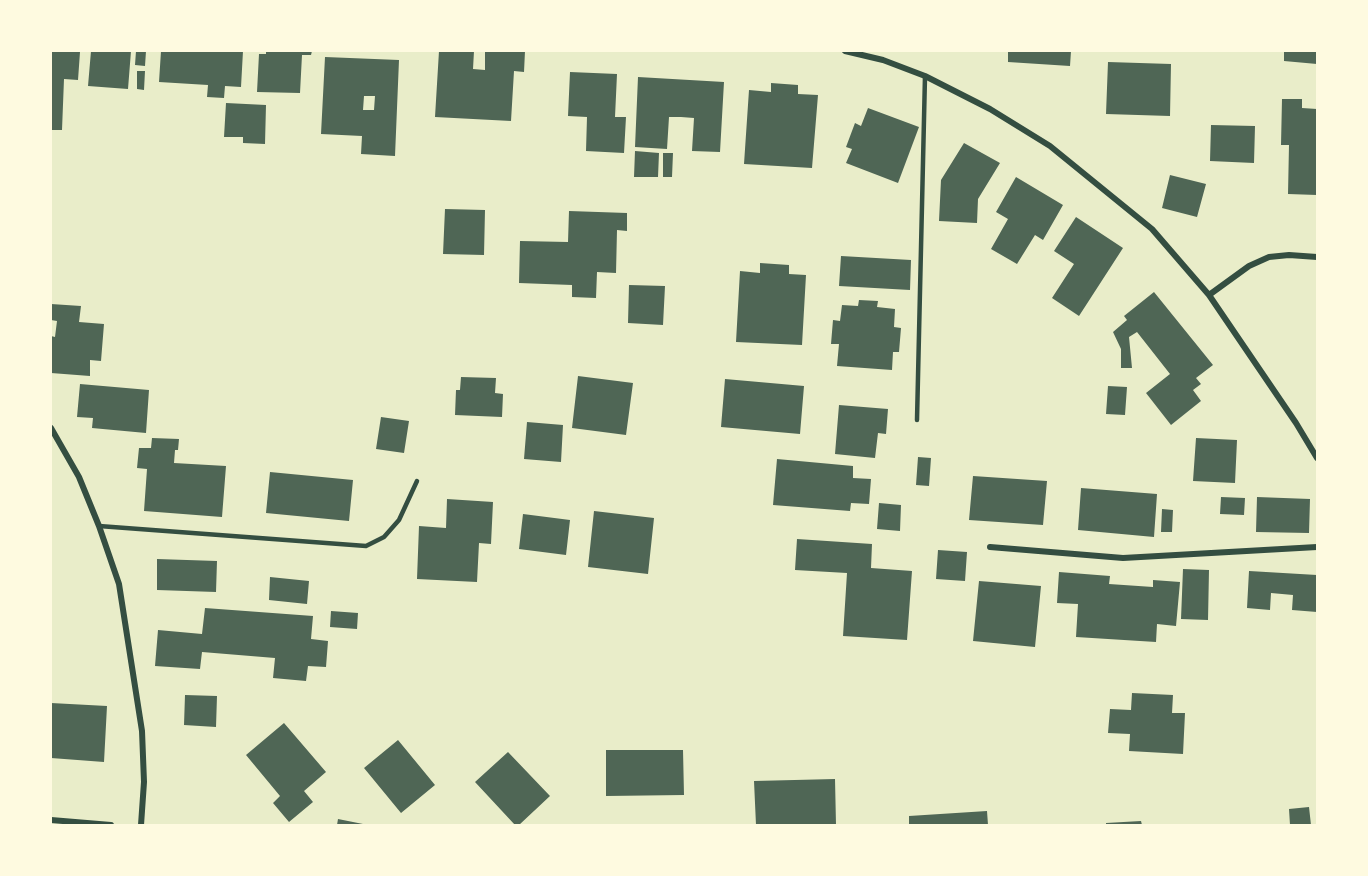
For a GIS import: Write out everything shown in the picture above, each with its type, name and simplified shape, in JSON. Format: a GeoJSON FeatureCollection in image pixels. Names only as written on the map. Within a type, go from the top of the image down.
{"type":"FeatureCollection","features":[{"type":"Feature","properties":{"kind":"street"},"geometry":{"type":"LineString","coordinates":[[844,51],[883,60],[926,76],[990,109],[1050,146],[1152,229],[1209,295],[1296,423],[1317,458]]}},
{"type":"Feature","properties":{"kind":"street"},"geometry":{"type":"LineString","coordinates":[[1209,295],[1249,266],[1269,257],[1289,255],[1317,257]]}},
{"type":"Feature","properties":{"kind":"street"},"geometry":{"type":"LineString","coordinates":[[51,428],[79,477],[119,584],[142,731],[144,782],[141,825]]}},
{"type":"Feature","properties":{"kind":"street"},"geometry":{"type":"LineString","coordinates":[[990,548],[1123,558],[1317,546]]}},
{"type":"Feature","properties":{"kind":"street"},"geometry":{"type":"LineString","coordinates":[[51,820],[111,825]]}},
{"type":"Feature","properties":{"kind":"lane"},"geometry":{"type":"LineString","coordinates":[[917,420],[926,76]]}},
{"type":"Feature","properties":{"kind":"lane"},"geometry":{"type":"LineString","coordinates":[[99,526],[366,546],[384,537],[399,520],[417,481]]}},
{"type":"Feature","properties":{"kind":"building"},"geometry":{"type":"Polygon","coordinates":[[[51,51],[80,52],[78,80],[64,79],[62,130],[51,130],[51,51]]]}},
{"type":"Feature","properties":{"kind":"building"},"geometry":{"type":"Polygon","coordinates":[[[91,51],[131,51],[128,89],[88,86],[91,51]]]}},
{"type":"Feature","properties":{"kind":"building"},"geometry":{"type":"Polygon","coordinates":[[[136,51],[146,51],[145,66],[135,65],[136,51]]]}},
{"type":"Feature","properties":{"kind":"building"},"geometry":{"type":"Polygon","coordinates":[[[161,51],[243,51],[241,87],[225,86],[224,98],[207,97],[208,85],[159,82],[161,51]]]}},
{"type":"Feature","properties":{"kind":"building"},"geometry":{"type":"Polygon","coordinates":[[[266,51],[312,51],[311,55],[302,55],[300,93],[257,92],[259,54],[266,54],[266,51]]]}},
{"type":"Feature","properties":{"kind":"building"},"geometry":{"type":"Polygon","coordinates":[[[439,51],[474,51],[473,69],[485,70],[485,51],[525,51],[524,72],[514,71],[511,121],[435,117],[439,51]]]}},
{"type":"Feature","properties":{"kind":"building"},"geometry":{"type":"Polygon","coordinates":[[[1008,51],[1071,51],[1070,66],[1008,62],[1008,51]]]}},
{"type":"Feature","properties":{"kind":"building"},"geometry":{"type":"Polygon","coordinates":[[[1284,51],[1317,51],[1317,64],[1284,61],[1284,51]]]}},
{"type":"Feature","properties":{"kind":"building"},"geometry":{"type":"Polygon","coordinates":[[[325,57],[399,60],[395,156],[361,154],[362,136],[321,134],[325,57]],[[364,96],[363,110],[374,110],[375,96],[364,96]]]}},
{"type":"Feature","properties":{"kind":"building"},"geometry":{"type":"Polygon","coordinates":[[[1108,62],[1171,64],[1170,116],[1106,114],[1108,62]]]}},
{"type":"Feature","properties":{"kind":"building"},"geometry":{"type":"Polygon","coordinates":[[[137,71],[145,71],[144,90],[137,89],[137,71]]]}},
{"type":"Feature","properties":{"kind":"building"},"geometry":{"type":"Polygon","coordinates":[[[570,72],[617,74],[615,117],[626,117],[624,153],[586,151],[587,117],[568,116],[570,72]]]}},
{"type":"Feature","properties":{"kind":"building"},"geometry":{"type":"Polygon","coordinates":[[[638,77],[724,82],[720,152],[692,151],[694,118],[681,117],[669,117],[667,149],[635,147],[638,77]]]}},
{"type":"Feature","properties":{"kind":"building"},"geometry":{"type":"Polygon","coordinates":[[[771,83],[798,85],[798,94],[818,95],[812,168],[744,164],[749,90],[771,92],[771,83]]]}},
{"type":"Feature","properties":{"kind":"building"},"geometry":{"type":"Polygon","coordinates":[[[1282,99],[1302,99],[1302,108],[1317,109],[1317,195],[1288,194],[1289,145],[1281,145],[1282,99]]]}},
{"type":"Feature","properties":{"kind":"building"},"geometry":{"type":"Polygon","coordinates":[[[226,103],[266,105],[265,144],[243,143],[243,137],[224,137],[226,103]]]}},
{"type":"Feature","properties":{"kind":"building"},"geometry":{"type":"Polygon","coordinates":[[[868,108],[919,127],[898,183],[846,163],[852,149],[846,147],[855,123],[861,126],[868,108]]]}},
{"type":"Feature","properties":{"kind":"building"},"geometry":{"type":"Polygon","coordinates":[[[1211,125],[1255,126],[1254,163],[1210,161],[1211,125]]]}},
{"type":"Feature","properties":{"kind":"building"},"geometry":{"type":"Polygon","coordinates":[[[964,143],[1000,163],[978,199],[977,223],[939,221],[941,180],[964,143]]]}},
{"type":"Feature","properties":{"kind":"building"},"geometry":{"type":"Polygon","coordinates":[[[635,151],[659,153],[658,177],[634,177],[635,151]]]}},
{"type":"Feature","properties":{"kind":"building"},"geometry":{"type":"Polygon","coordinates":[[[663,153],[673,153],[672,177],[663,177],[663,153]]]}},
{"type":"Feature","properties":{"kind":"building"},"geometry":{"type":"Polygon","coordinates":[[[1170,175],[1206,184],[1197,217],[1162,208],[1170,175]]]}},
{"type":"Feature","properties":{"kind":"building"},"geometry":{"type":"Polygon","coordinates":[[[1016,177],[1063,205],[1043,240],[1035,235],[1017,264],[991,249],[1008,219],[996,212],[1016,177]]]}},
{"type":"Feature","properties":{"kind":"building"},"geometry":{"type":"Polygon","coordinates":[[[445,209],[485,210],[484,255],[443,254],[445,209]]]}},
{"type":"Feature","properties":{"kind":"building"},"geometry":{"type":"Polygon","coordinates":[[[569,211],[627,213],[627,231],[617,230],[616,273],[597,272],[596,298],[572,297],[572,285],[519,283],[520,241],[568,242],[569,211]]]}},
{"type":"Feature","properties":{"kind":"building"},"geometry":{"type":"Polygon","coordinates":[[[1076,217],[1123,248],[1079,316],[1052,298],[1074,264],[1054,251],[1076,217]]]}},
{"type":"Feature","properties":{"kind":"building"},"geometry":{"type":"Polygon","coordinates":[[[841,256],[911,260],[910,290],[839,286],[841,256]]]}},
{"type":"Feature","properties":{"kind":"building"},"geometry":{"type":"Polygon","coordinates":[[[760,263],[789,265],[789,274],[806,275],[802,345],[736,342],[740,271],[760,273],[760,263]]]}},
{"type":"Feature","properties":{"kind":"building"},"geometry":{"type":"Polygon","coordinates":[[[629,285],[665,286],[663,325],[628,323],[629,285]]]}},
{"type":"Feature","properties":{"kind":"building"},"geometry":{"type":"Polygon","coordinates":[[[1154,292],[1213,365],[1196,378],[1201,384],[1193,390],[1201,401],[1171,425],[1146,393],[1170,374],[1137,332],[1129,337],[1132,368],[1121,368],[1121,349],[1113,332],[1127,320],[1124,316],[1154,292]]]}},
{"type":"Feature","properties":{"kind":"building"},"geometry":{"type":"Polygon","coordinates":[[[859,300],[878,301],[877,307],[895,309],[894,327],[901,328],[899,352],[893,352],[892,370],[837,366],[839,344],[831,344],[833,320],[840,321],[842,305],[858,306],[859,300]]]}},
{"type":"Feature","properties":{"kind":"building"},"geometry":{"type":"Polygon","coordinates":[[[51,304],[81,306],[79,322],[104,324],[101,361],[90,360],[90,376],[51,373],[51,336],[55,337],[57,321],[51,320],[51,304]]]}},
{"type":"Feature","properties":{"kind":"building"},"geometry":{"type":"Polygon","coordinates":[[[578,376],[633,383],[626,435],[572,428],[578,376]]]}},
{"type":"Feature","properties":{"kind":"building"},"geometry":{"type":"Polygon","coordinates":[[[461,377],[496,378],[495,393],[503,394],[502,417],[455,415],[456,390],[460,390],[461,377]]]}},
{"type":"Feature","properties":{"kind":"building"},"geometry":{"type":"Polygon","coordinates":[[[725,379],[804,386],[800,434],[721,427],[725,379]]]}},
{"type":"Feature","properties":{"kind":"building"},"geometry":{"type":"Polygon","coordinates":[[[80,384],[149,390],[146,433],[92,428],[93,418],[77,417],[80,384]]]}},
{"type":"Feature","properties":{"kind":"building"},"geometry":{"type":"Polygon","coordinates":[[[1108,386],[1127,387],[1125,415],[1106,414],[1108,386]]]}},
{"type":"Feature","properties":{"kind":"building"},"geometry":{"type":"Polygon","coordinates":[[[839,405],[888,409],[886,434],[878,433],[875,458],[835,454],[839,405]]]}},
{"type":"Feature","properties":{"kind":"building"},"geometry":{"type":"Polygon","coordinates":[[[381,417],[409,421],[404,453],[376,449],[381,417]]]}},
{"type":"Feature","properties":{"kind":"building"},"geometry":{"type":"Polygon","coordinates":[[[527,422],[563,425],[561,462],[524,459],[527,422]]]}},
{"type":"Feature","properties":{"kind":"building"},"geometry":{"type":"Polygon","coordinates":[[[152,438],[179,439],[174,463],[226,466],[222,517],[144,511],[147,469],[137,468],[139,448],[151,448],[152,438]]]}},
{"type":"Feature","properties":{"kind":"building"},"geometry":{"type":"Polygon","coordinates":[[[1196,438],[1237,440],[1235,483],[1193,481],[1196,438]]]}},
{"type":"Feature","properties":{"kind":"building"},"geometry":{"type":"Polygon","coordinates":[[[918,457],[931,458],[929,486],[916,485],[918,457]]]}},
{"type":"Feature","properties":{"kind":"building"},"geometry":{"type":"Polygon","coordinates":[[[777,459],[853,466],[853,478],[871,479],[869,504],[851,503],[850,511],[773,505],[777,459]]]}},
{"type":"Feature","properties":{"kind":"building"},"geometry":{"type":"Polygon","coordinates":[[[270,472],[353,480],[349,521],[266,513],[270,472]]]}},
{"type":"Feature","properties":{"kind":"building"},"geometry":{"type":"Polygon","coordinates":[[[973,476],[1047,481],[1043,525],[969,520],[973,476]]]}},
{"type":"Feature","properties":{"kind":"building"},"geometry":{"type":"Polygon","coordinates":[[[1081,488],[1157,494],[1154,537],[1078,530],[1081,488]]]}},
{"type":"Feature","properties":{"kind":"building"},"geometry":{"type":"Polygon","coordinates":[[[1221,497],[1245,498],[1244,515],[1220,514],[1221,497]]]}},
{"type":"Feature","properties":{"kind":"building"},"geometry":{"type":"Polygon","coordinates":[[[1257,497],[1310,499],[1309,533],[1256,532],[1257,497]]]}},
{"type":"Feature","properties":{"kind":"building"},"geometry":{"type":"Polygon","coordinates":[[[447,499],[493,502],[491,544],[479,543],[477,582],[417,579],[419,526],[446,528],[447,499]]]}},
{"type":"Feature","properties":{"kind":"building"},"geometry":{"type":"Polygon","coordinates":[[[879,503],[901,505],[900,531],[877,529],[879,503]]]}},
{"type":"Feature","properties":{"kind":"building"},"geometry":{"type":"Polygon","coordinates":[[[1162,509],[1173,510],[1172,532],[1161,532],[1162,509]]]}},
{"type":"Feature","properties":{"kind":"building"},"geometry":{"type":"Polygon","coordinates":[[[594,511],[654,518],[648,574],[588,567],[594,511]]]}},
{"type":"Feature","properties":{"kind":"building"},"geometry":{"type":"Polygon","coordinates":[[[523,514],[570,520],[566,555],[519,549],[523,514]]]}},
{"type":"Feature","properties":{"kind":"building"},"geometry":{"type":"Polygon","coordinates":[[[797,539],[872,544],[871,568],[912,571],[907,640],[843,636],[847,573],[795,570],[797,539]]]}},
{"type":"Feature","properties":{"kind":"building"},"geometry":{"type":"Polygon","coordinates":[[[938,550],[967,552],[965,581],[936,579],[938,550]]]}},
{"type":"Feature","properties":{"kind":"building"},"geometry":{"type":"Polygon","coordinates":[[[157,559],[217,561],[216,592],[157,590],[157,559]]]}},
{"type":"Feature","properties":{"kind":"building"},"geometry":{"type":"Polygon","coordinates":[[[1183,569],[1209,570],[1208,620],[1181,619],[1183,569]]]}},
{"type":"Feature","properties":{"kind":"building"},"geometry":{"type":"Polygon","coordinates":[[[1249,571],[1317,575],[1317,612],[1292,610],[1293,595],[1271,593],[1270,610],[1247,608],[1249,571]]]}},
{"type":"Feature","properties":{"kind":"building"},"geometry":{"type":"Polygon","coordinates":[[[1059,572],[1110,576],[1109,584],[1153,587],[1153,580],[1180,582],[1176,626],[1157,624],[1156,642],[1076,637],[1078,604],[1057,603],[1059,572]]]}},
{"type":"Feature","properties":{"kind":"building"},"geometry":{"type":"Polygon","coordinates":[[[270,577],[309,581],[307,604],[269,600],[270,577]]]}},
{"type":"Feature","properties":{"kind":"building"},"geometry":{"type":"Polygon","coordinates":[[[979,581],[1041,586],[1035,647],[973,641],[979,581]]]}},
{"type":"Feature","properties":{"kind":"building"},"geometry":{"type":"Polygon","coordinates":[[[205,608],[313,616],[311,639],[328,641],[326,667],[308,666],[306,681],[273,678],[275,658],[202,652],[200,669],[155,666],[158,630],[202,634],[205,608]]]}},
{"type":"Feature","properties":{"kind":"building"},"geometry":{"type":"Polygon","coordinates":[[[331,611],[358,613],[357,629],[330,627],[331,611]]]}},
{"type":"Feature","properties":{"kind":"building"},"geometry":{"type":"Polygon","coordinates":[[[1132,693],[1173,695],[1172,713],[1185,713],[1183,754],[1129,751],[1130,734],[1108,733],[1110,709],[1131,710],[1132,693]]]}},
{"type":"Feature","properties":{"kind":"building"},"geometry":{"type":"Polygon","coordinates":[[[185,695],[217,696],[216,727],[184,725],[185,695]]]}},
{"type":"Feature","properties":{"kind":"building"},"geometry":{"type":"Polygon","coordinates":[[[51,703],[107,706],[104,762],[51,758],[51,703]]]}},
{"type":"Feature","properties":{"kind":"building"},"geometry":{"type":"Polygon","coordinates":[[[284,723],[326,772],[304,791],[313,802],[289,822],[273,803],[280,796],[246,755],[284,723]]]}},
{"type":"Feature","properties":{"kind":"building"},"geometry":{"type":"Polygon","coordinates":[[[398,740],[435,785],[401,813],[364,768],[398,740]]]}},
{"type":"Feature","properties":{"kind":"building"},"geometry":{"type":"Polygon","coordinates":[[[606,750],[683,750],[684,795],[606,796],[606,750]]]}},
{"type":"Feature","properties":{"kind":"building"},"geometry":{"type":"Polygon","coordinates":[[[508,752],[550,796],[519,825],[515,825],[475,782],[508,752]]]}},
{"type":"Feature","properties":{"kind":"building"},"geometry":{"type":"Polygon","coordinates":[[[835,779],[836,825],[756,825],[754,781],[835,779]]]}},
{"type":"Feature","properties":{"kind":"building"},"geometry":{"type":"Polygon","coordinates":[[[1309,807],[1311,825],[1290,825],[1289,809],[1309,807]]]}},
{"type":"Feature","properties":{"kind":"building"},"geometry":{"type":"Polygon","coordinates":[[[987,811],[988,825],[909,825],[909,816],[987,811]]]}},
{"type":"Feature","properties":{"kind":"building"},"geometry":{"type":"Polygon","coordinates":[[[338,819],[363,824],[337,825],[338,819]]]}},
{"type":"Feature","properties":{"kind":"building"},"geometry":{"type":"Polygon","coordinates":[[[1141,821],[1142,825],[1106,825],[1106,823],[1141,821]]]}}]}
